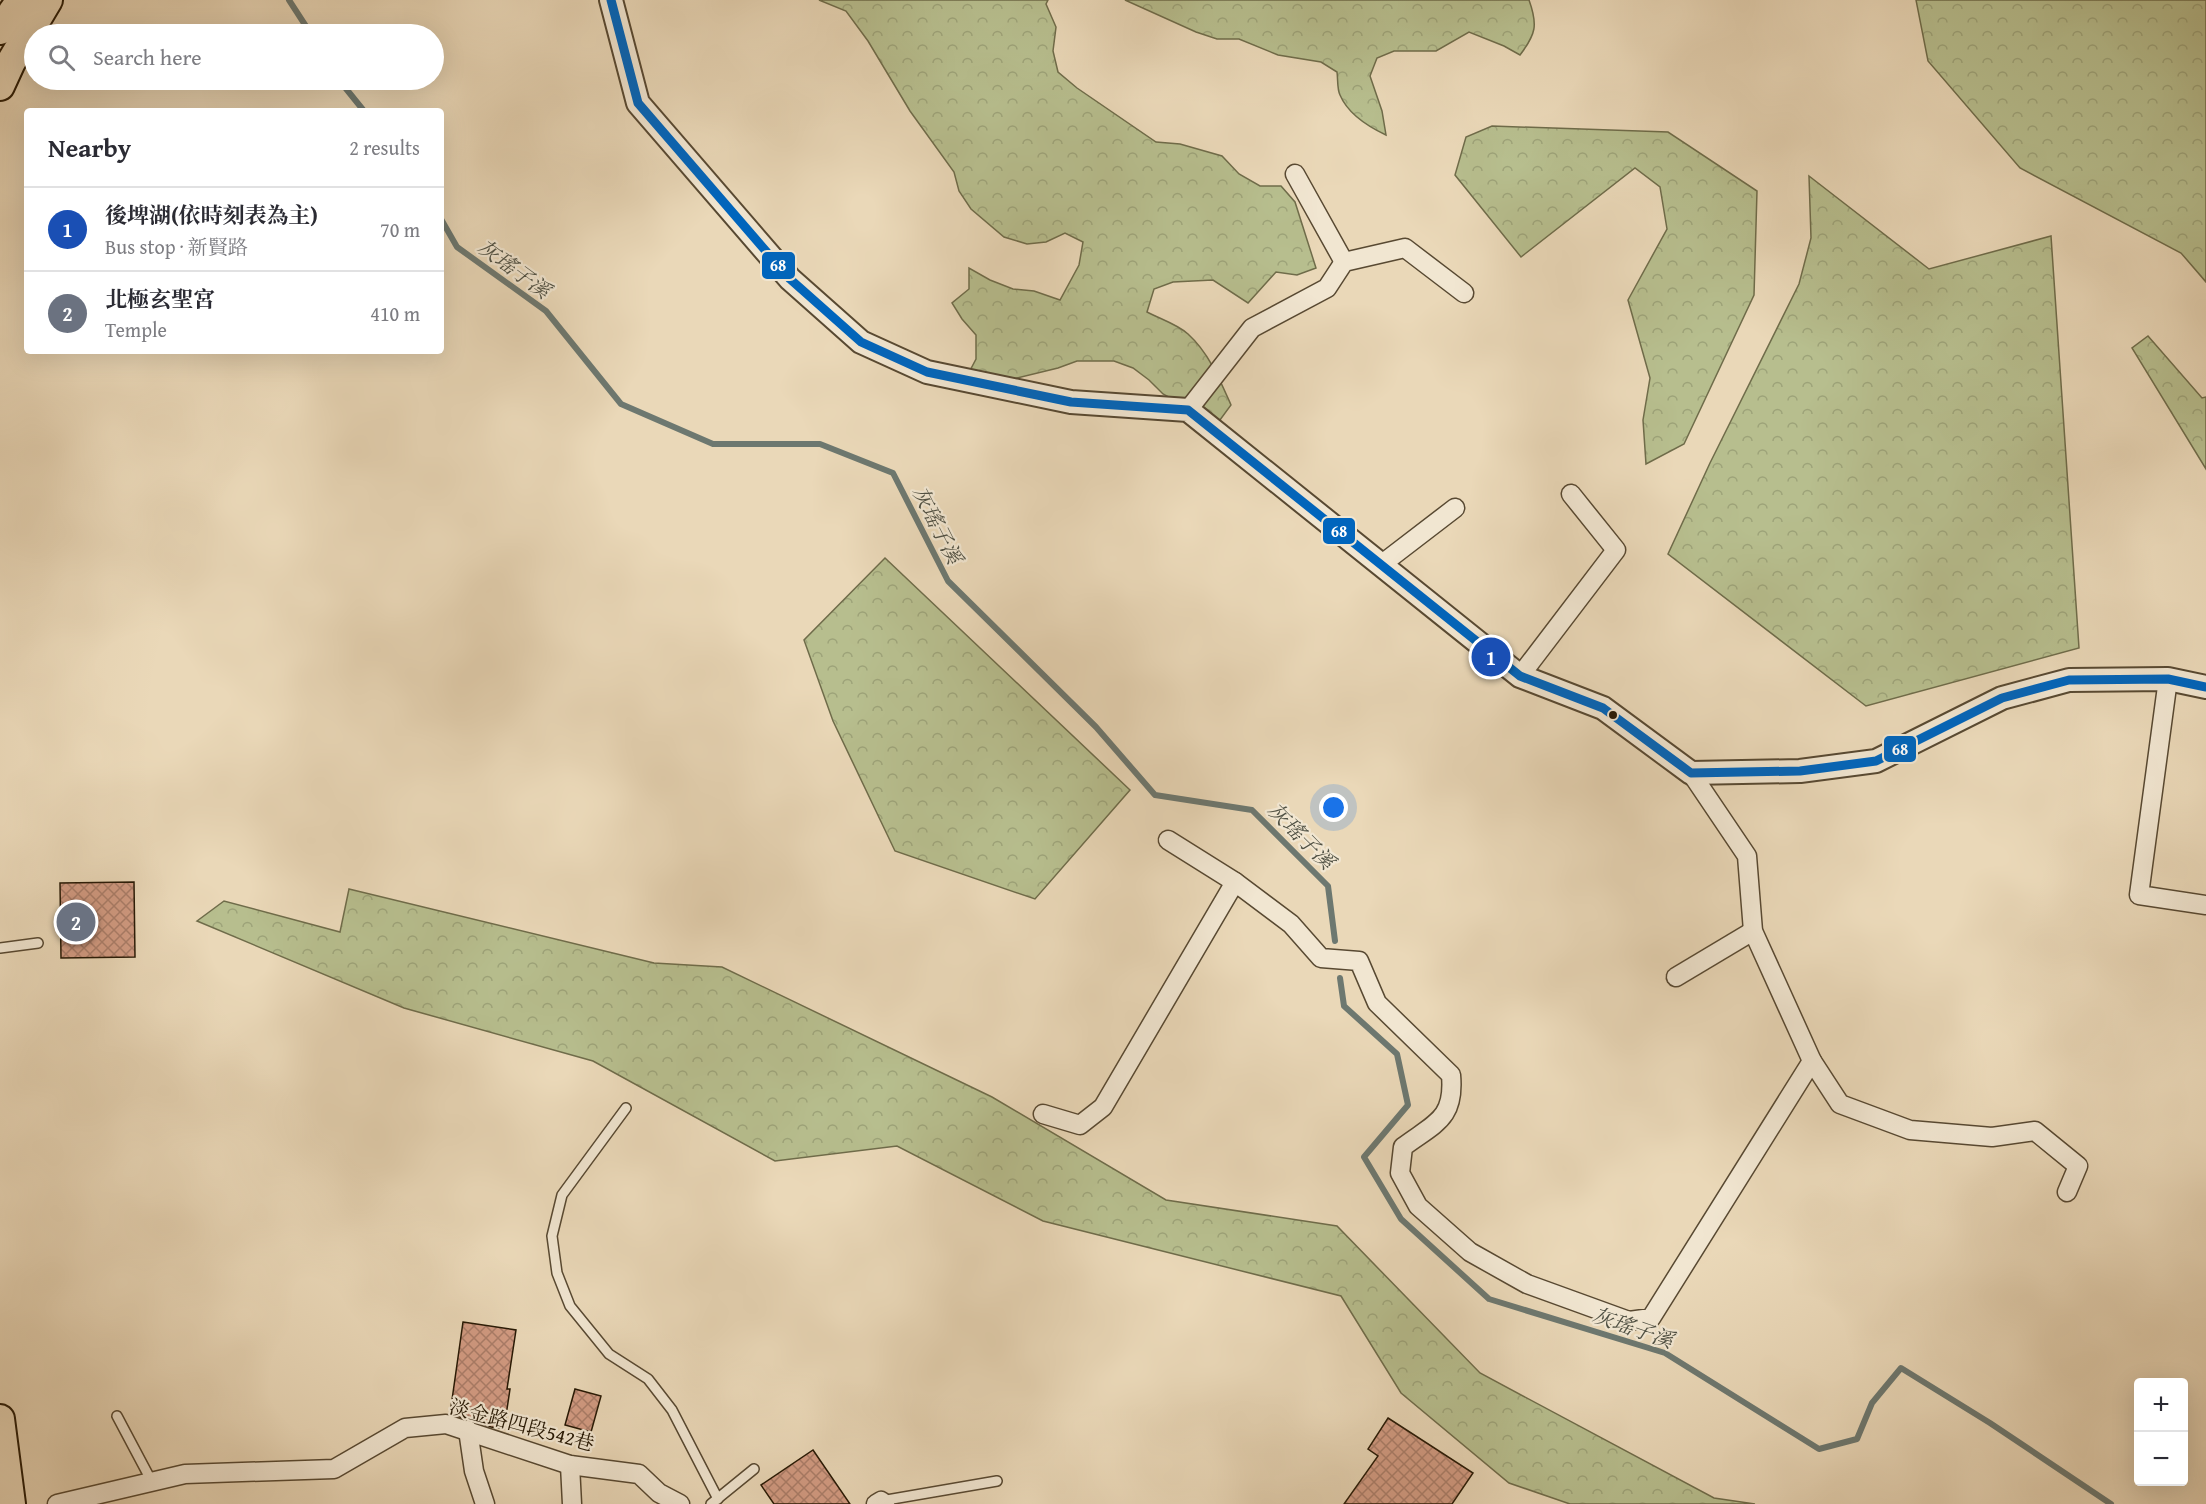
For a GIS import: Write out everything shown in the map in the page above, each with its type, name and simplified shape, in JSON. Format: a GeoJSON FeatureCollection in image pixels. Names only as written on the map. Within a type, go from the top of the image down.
{"type":"FeatureCollection","features":[{"type":"Feature","properties":{"kind":"main road"},"geometry":{"type":"LineString","coordinates":[[0,30],[21,0]]}},
{"type":"Feature","properties":{"kind":"main road"},"geometry":{"type":"LineString","coordinates":[[34,24],[48,0]]}},
{"type":"Feature","properties":{"kind":"main road"},"geometry":{"type":"LineString","coordinates":[[0,86],[24,40]]}},
{"type":"Feature","properties":{"kind":"main road"},"geometry":{"type":"LineString","coordinates":[[0,1419],[11,1504]]}},
{"type":"Feature","properties":{"kind":"street"},"geometry":{"type":"LineString","coordinates":[[611,0],[638,103],[790,279],[861,342],[927,372],[1016,391],[1071,402],[1188,410],[1520,676],[1603,708],[1691,773],[1747,856],[1753,931],[1812,1061],[1840,1104],[1910,1130],[1992,1137],[2035,1131],[2078,1166],[2067,1192]]}},
{"type":"Feature","properties":{"kind":"street"},"geometry":{"type":"LineString","coordinates":[[1295,174],[1344,261]]}},
{"type":"Feature","properties":{"kind":"street"},"geometry":{"type":"LineString","coordinates":[[1188,410],[1252,328],[1327,288],[1344,261],[1405,248],[1464,293]]}},
{"type":"Feature","properties":{"kind":"street"},"geometry":{"type":"LineString","coordinates":[[1520,676],[1616,550],[1571,494]]}},
{"type":"Feature","properties":{"kind":"street"},"geometry":{"type":"LineString","coordinates":[[1382,564],[1455,507]]}},
{"type":"Feature","properties":{"kind":"street"},"geometry":{"type":"LineString","coordinates":[[1691,773],[1800,771],[1876,761],[2002,698],[2069,680],[2168,679],[2206,687]]}},
{"type":"Feature","properties":{"kind":"street"},"geometry":{"type":"LineString","coordinates":[[2168,679],[2139,895],[2206,905]]}},
{"type":"Feature","properties":{"kind":"street"},"geometry":{"type":"LineString","coordinates":[[1168,840],[1235,882],[1292,924],[1322,958],[1359,961],[1377,1003],[1451,1075],[1453,1094],[1444,1117],[1404,1146],[1400,1173],[1418,1206],[1470,1252],[1527,1284],[1629,1321],[1651,1318],[1812,1061]]}},
{"type":"Feature","properties":{"kind":"street"},"geometry":{"type":"LineString","coordinates":[[1043,1114],[1080,1125],[1103,1107],[1235,882]]}},
{"type":"Feature","properties":{"kind":"street"},"geometry":{"type":"LineString","coordinates":[[1676,977],[1753,931]]}},
{"type":"Feature","properties":{"kind":"street","name":"淡金路四段542巷"},"geometry":{"type":"LineString","coordinates":[[57,1504],[185,1473],[334,1469],[405,1428],[446,1424],[570,1465],[639,1473],[660,1498],[680,1504]]}},
{"type":"Feature","properties":{"kind":"street"},"geometry":{"type":"LineString","coordinates":[[468,1430],[474,1471],[485,1504]]}},
{"type":"Feature","properties":{"kind":"street"},"geometry":{"type":"LineString","coordinates":[[570,1465],[572,1504]]}},
{"type":"Feature","properties":{"kind":"lane"},"geometry":{"type":"LineString","coordinates":[[0,948],[38,943]]}},
{"type":"Feature","properties":{"kind":"lane"},"geometry":{"type":"LineString","coordinates":[[626,1108],[562,1195],[552,1236],[557,1273],[570,1306],[609,1354],[648,1378],[672,1410],[714,1501],[754,1469]]}},
{"type":"Feature","properties":{"kind":"lane"},"geometry":{"type":"LineString","coordinates":[[117,1416],[152,1482]]}},
{"type":"Feature","properties":{"kind":"lane"},"geometry":{"type":"LineString","coordinates":[[881,1503],[998,1481]]}},
{"type":"Feature","properties":{"kind":"green space"},"geometry":{"type":"Polygon","coordinates":[[[819,0],[1048,0],[1046,4],[1056,27],[1053,51],[1058,72],[1077,88],[1156,142],[1180,144],[1222,156],[1239,174],[1260,186],[1281,186],[1295,202],[1316,268],[1297,275],[1276,272],[1248,303],[1213,280],[1173,282],[1154,289],[1147,312],[1184,330],[1208,358],[1231,405],[1217,424],[1163,394],[1133,368],[1114,361],[1077,361],[1009,380],[966,378],[976,359],[976,335],[952,303],[969,289],[969,268],[1013,289],[1034,291],[1060,300],[1079,265],[1083,242],[1065,233],[1046,242],[1027,244],[1004,237],[971,209],[959,191],[954,172],[910,111],[868,41],[846,11],[819,0]]]}},
{"type":"Feature","properties":{"kind":"green space"},"geometry":{"type":"Polygon","coordinates":[[[1125,0],[1529,0],[1534,16],[1534,29],[1520,55],[1469,32],[1436,51],[1394,51],[1377,58],[1370,76],[1382,111],[1386,135],[1366,124],[1348,108],[1339,93],[1337,72],[1321,62],[1278,55],[1239,39],[1217,39],[1125,0]]]}},
{"type":"Feature","properties":{"kind":"green space"},"geometry":{"type":"Polygon","coordinates":[[[1916,0],[2206,0],[2206,282],[2181,253],[2020,168],[1928,61],[1916,0]]]}},
{"type":"Feature","properties":{"kind":"green space"},"geometry":{"type":"Polygon","coordinates":[[[1492,126],[1668,132],[1757,191],[1754,295],[1684,444],[1646,464],[1643,420],[1650,378],[1628,300],[1667,229],[1660,187],[1635,168],[1521,257],[1455,175],[1466,137],[1492,126]]]}},
{"type":"Feature","properties":{"kind":"green space"},"geometry":{"type":"Polygon","coordinates":[[[1809,176],[1929,269],[2051,236],[2079,648],[1866,706],[1668,554],[1710,463],[1799,284],[1811,238],[1809,176]]]}},
{"type":"Feature","properties":{"kind":"green space"},"geometry":{"type":"Polygon","coordinates":[[[2148,336],[2202,398],[2206,397],[2206,469],[2132,348],[2148,336]]]}},
{"type":"Feature","properties":{"kind":"green space"},"geometry":{"type":"Polygon","coordinates":[[[885,558],[1130,790],[1035,899],[895,851],[833,721],[804,640],[885,558]]]}},
{"type":"Feature","properties":{"kind":"green space"},"geometry":{"type":"Polygon","coordinates":[[[349,889],[654,963],[722,967],[992,1097],[1166,1200],[1337,1226],[1480,1373],[1714,1498],[1755,1504],[1570,1504],[1509,1483],[1401,1393],[1341,1296],[1043,1221],[897,1146],[775,1161],[593,1061],[404,1008],[197,921],[224,901],[340,932],[349,889]]]}},
{"type":"Feature","properties":{"kind":"building"},"geometry":{"type":"Polygon","coordinates":[[[134,882],[135,957],[61,958],[60,883],[134,882]]]}},
{"type":"Feature","properties":{"kind":"building"},"geometry":{"type":"Polygon","coordinates":[[[463,1322],[516,1330],[507,1389],[510,1389],[504,1429],[450,1414],[463,1322]]]}},
{"type":"Feature","properties":{"kind":"building"},"geometry":{"type":"Polygon","coordinates":[[[575,1389],[601,1396],[591,1432],[565,1425],[575,1389]]]}},
{"type":"Feature","properties":{"kind":"building"},"geometry":{"type":"Polygon","coordinates":[[[1388,1418],[1473,1473],[1452,1504],[1344,1504],[1378,1456],[1368,1449],[1388,1418]]]}},
{"type":"Feature","properties":{"kind":"building"},"geometry":{"type":"Polygon","coordinates":[[[813,1450],[850,1504],[774,1504],[761,1485],[813,1450]]]}},
{"type":"Feature","properties":{"kind":"waterway","name":"灰瑤子溪"},"geometry":{"type":"LineString","coordinates":[[289,0],[305,24]]}},
{"type":"Feature","properties":{"kind":"waterway","name":"灰瑤子溪"},"geometry":{"type":"LineString","coordinates":[[347,90],[362,108]]}},
{"type":"Feature","properties":{"kind":"waterway","name":"灰瑤子溪"},"geometry":{"type":"LineString","coordinates":[[444,224],[457,247],[546,311],[621,404],[713,444],[820,444],[893,473],[948,581],[1096,727],[1155,795],[1252,810],[1328,886],[1335,941]]}},
{"type":"Feature","properties":{"kind":"waterway","name":"灰瑤子溪"},"geometry":{"type":"LineString","coordinates":[[1340,978],[1344,1006],[1397,1054],[1408,1105],[1364,1157],[1401,1219],[1489,1299],[1665,1353],[1819,1449],[1857,1439],[1872,1403],[1901,1368],[1990,1423],[2111,1504]]}},
{"type":"Feature","properties":{"kind":"transit line","name":"68"},"geometry":{"type":"LineString","coordinates":[[611,0],[638,103],[790,279],[861,342],[927,372],[1071,402],[1188,410],[1520,676],[1603,708],[1691,773],[1800,771],[1876,761],[2002,698],[2069,680],[2168,679],[2206,687]]}},
{"type":"Feature","properties":{"kind":"place","name":"後埤湖(依時刻表為主)"},"geometry":{"type":"Point","coordinates":[1491,657]}},
{"type":"Feature","properties":{"kind":"place","name":"北極玄聖宮"},"geometry":{"type":"Point","coordinates":[76,922]}}]}
